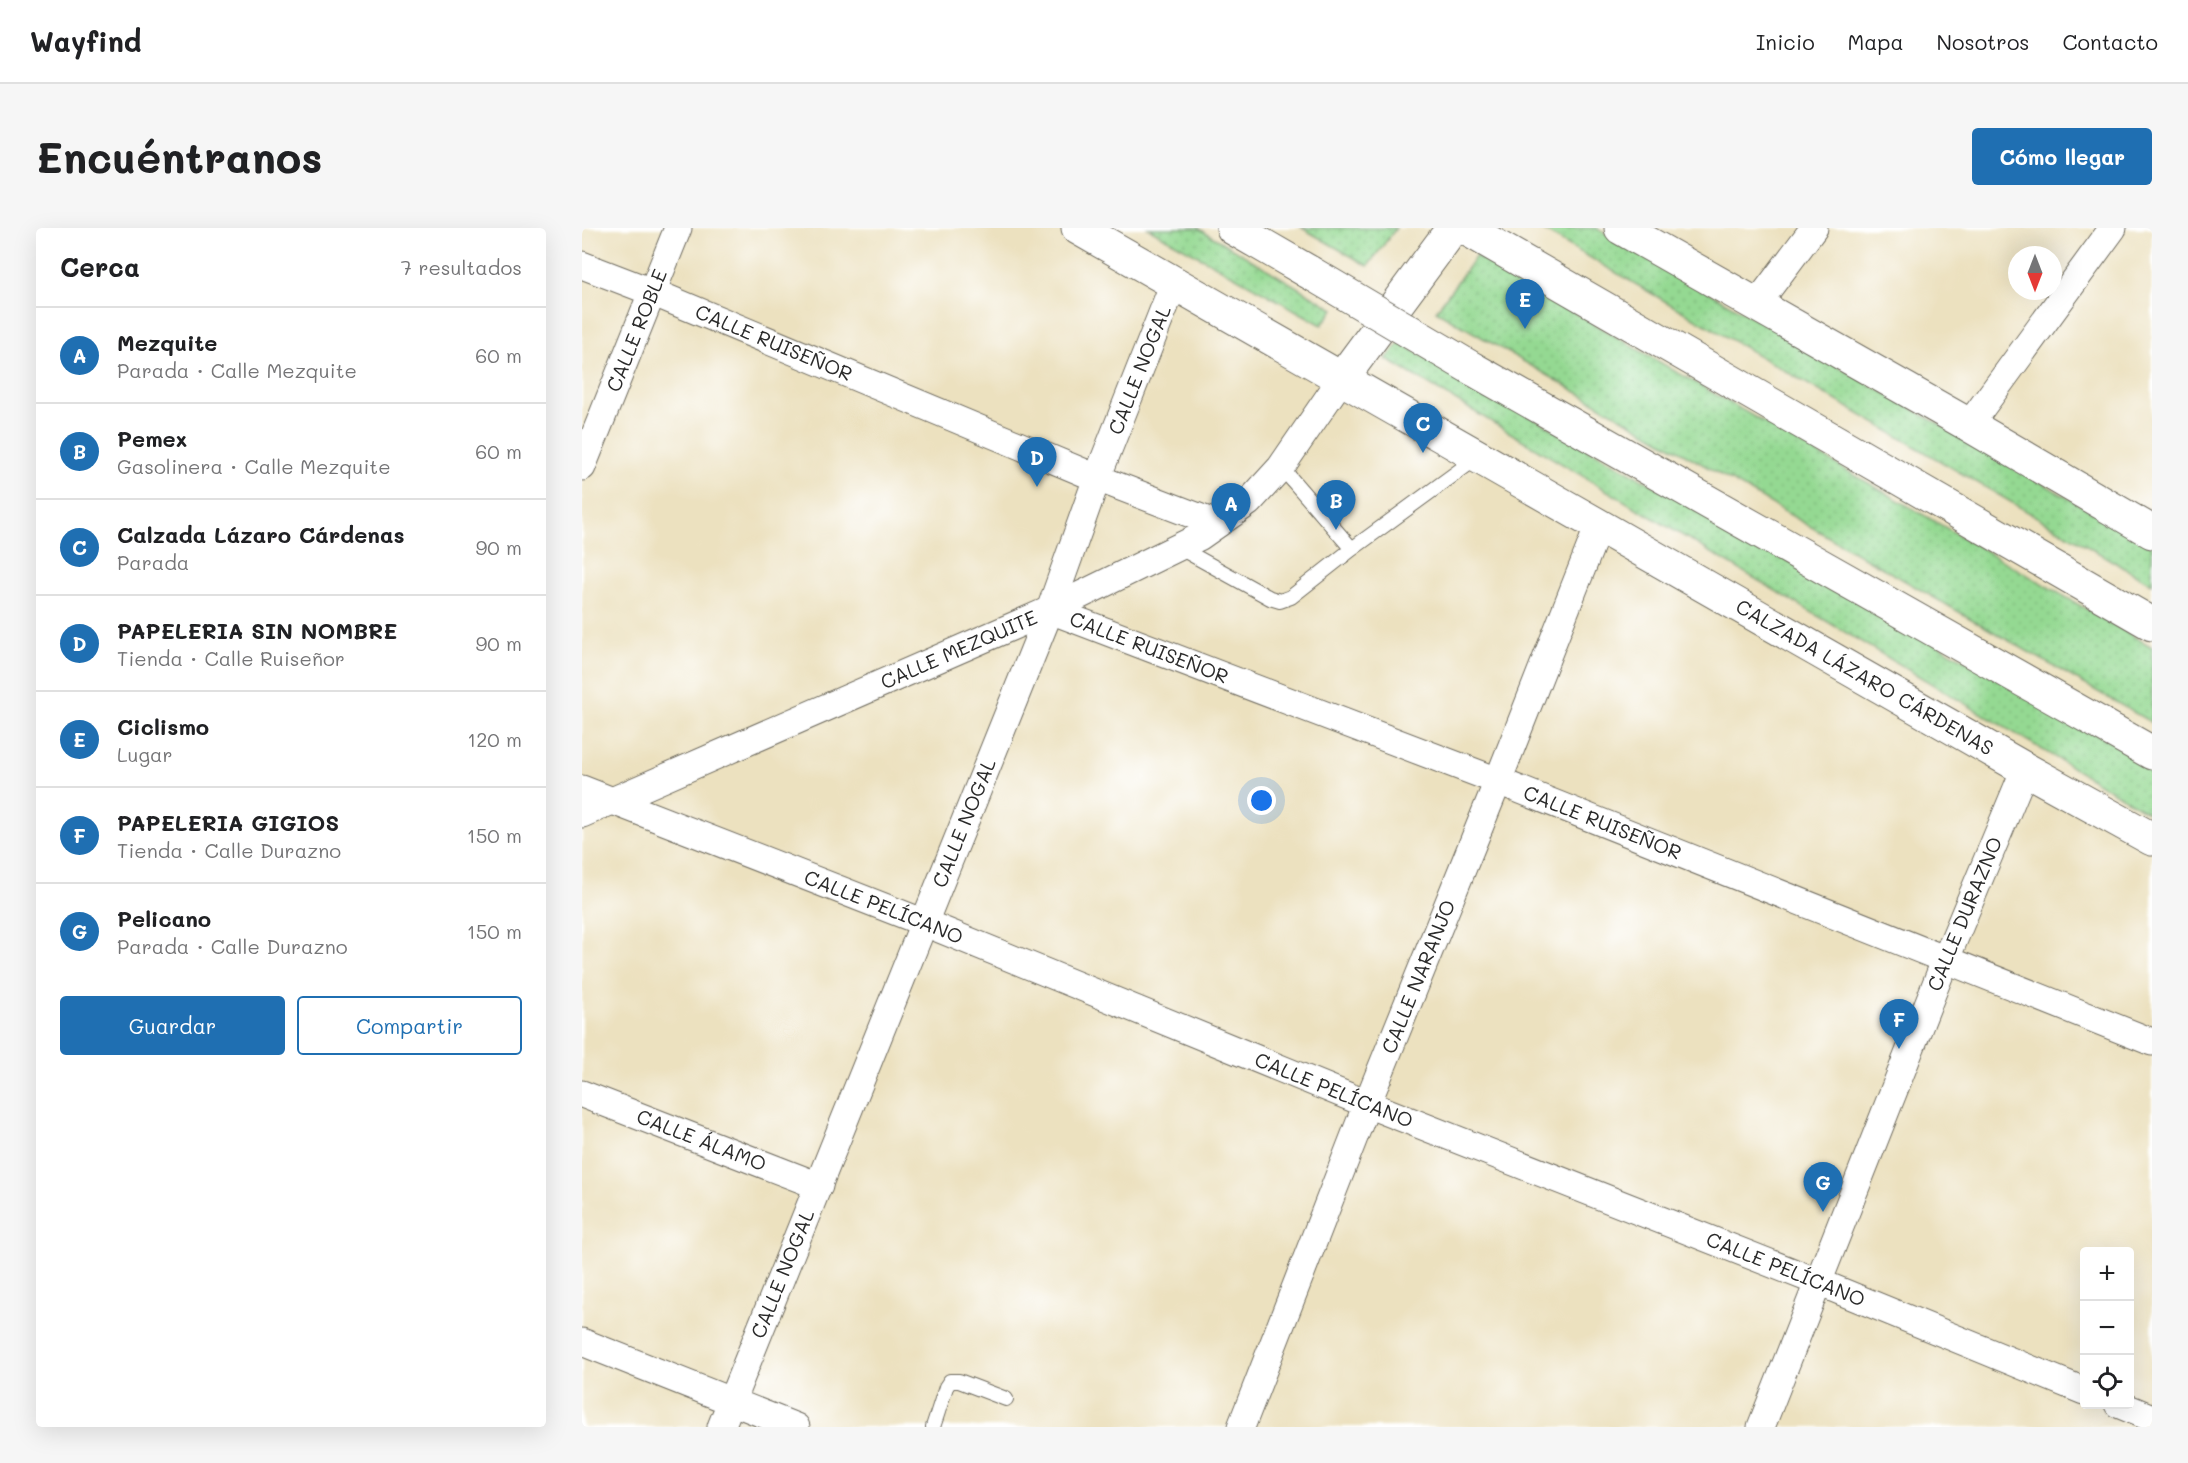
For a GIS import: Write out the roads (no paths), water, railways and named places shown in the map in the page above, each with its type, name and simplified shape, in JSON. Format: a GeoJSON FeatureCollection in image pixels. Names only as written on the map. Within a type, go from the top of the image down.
{"type":"FeatureCollection","features":[{"type":"Feature","properties":{"kind":"main road","name":"CALZADA LÁZARO CÁRDENAS"},"geometry":{"type":"LineString","coordinates":[[1078,228],[2025,769],[2152,839]]}},
{"type":"Feature","properties":{"kind":"main road"},"geometry":{"type":"LineString","coordinates":[[1233,228],[1473,369],[2152,753]]}},
{"type":"Feature","properties":{"kind":"main road"},"geometry":{"type":"LineString","coordinates":[[1342,378],[1453,228]]}},
{"type":"Feature","properties":{"kind":"main road"},"geometry":{"type":"LineString","coordinates":[[1465,228],[2152,624]]}},
{"type":"Feature","properties":{"kind":"main road"},"geometry":{"type":"LineString","coordinates":[[1621,228],[1969,425],[2152,532]]}},
{"type":"Feature","properties":{"kind":"street","name":"CALLE ROBLE"},"geometry":{"type":"LineString","coordinates":[[582,467],[678,228]]}},
{"type":"Feature","properties":{"kind":"street"},"geometry":{"type":"LineString","coordinates":[[1757,304],[1814,228]]}},
{"type":"Feature","properties":{"kind":"street"},"geometry":{"type":"LineString","coordinates":[[1969,425],[2113,228]]}},
{"type":"Feature","properties":{"kind":"street","name":"CALLE RUISEÑOR"},"geometry":{"type":"LineString","coordinates":[[582,265],[652,292],[1097,478],[1217,524]]}},
{"type":"Feature","properties":{"kind":"street","name":"CALLE NOGAL"},"geometry":{"type":"LineString","coordinates":[[721,1427],[1050,610],[1097,478],[1174,283]]}},
{"type":"Feature","properties":{"kind":"street","name":"CALLE MEZQUITE"},"geometry":{"type":"LineString","coordinates":[[582,813],[1050,610],[1199,537],[1249,502],[1281,466],[1342,378]]}},
{"type":"Feature","properties":{"kind":"street","name":"CALLE NARANJO"},"geometry":{"type":"LineString","coordinates":[[1241,1427],[1366,1104],[1498,781],[1599,525]]}},
{"type":"Feature","properties":{"kind":"street","name":"CALLE RUISEÑOR"},"geometry":{"type":"LineString","coordinates":[[1050,610],[1498,781],[2152,1042]]}},
{"type":"Feature","properties":{"kind":"street","name":"CALLE DURAZNO"},"geometry":{"type":"LineString","coordinates":[[1761,1427],[1945,961],[2025,769]]}},
{"type":"Feature","properties":{"kind":"street","name":"CALLE PELÍCANO"},"geometry":{"type":"LineString","coordinates":[[582,789],[925,923],[1366,1104],[1818,1282],[2080,1389]]}},
{"type":"Feature","properties":{"kind":"street","name":"CALLE ÁLAMO"},"geometry":{"type":"LineString","coordinates":[[582,1094],[819,1186]]}},
{"type":"Feature","properties":{"kind":"street"},"geometry":{"type":"LineString","coordinates":[[582,1342],[796,1427]]}},
{"type":"Feature","properties":{"kind":"street"},"geometry":{"type":"LineString","coordinates":[[2130,1409],[2152,1418]]}},
{"type":"Feature","properties":{"kind":"lane"},"geometry":{"type":"LineString","coordinates":[[1178,547],[1270,598],[1280,601],[1291,597],[1352,549],[1479,457]]}},
{"type":"Feature","properties":{"kind":"lane"},"geometry":{"type":"LineString","coordinates":[[1281,466],[1352,549]]}},
{"type":"Feature","properties":{"kind":"lane"},"geometry":{"type":"LineString","coordinates":[[933,1427],[950,1381],[959,1382],[1006,1400]]}},
{"type":"Feature","properties":{"kind":"place","name":"Ciclismo"},"geometry":{"type":"Point","coordinates":[1525,329]}},
{"type":"Feature","properties":{"kind":"place","name":"Calzada Lázaro Cárdenas"},"geometry":{"type":"Point","coordinates":[1423,453]}},
{"type":"Feature","properties":{"kind":"place","name":"PAPELERIA SIN NOMBRE"},"geometry":{"type":"Point","coordinates":[1037,487]}},
{"type":"Feature","properties":{"kind":"place","name":"Pemex"},"geometry":{"type":"Point","coordinates":[1336,530]}},
{"type":"Feature","properties":{"kind":"place","name":"Mezquite"},"geometry":{"type":"Point","coordinates":[1231,533]}},
{"type":"Feature","properties":{"kind":"place","name":"PAPELERIA GIGIOS"},"geometry":{"type":"Point","coordinates":[1899,1049]}},
{"type":"Feature","properties":{"kind":"place","name":"Pelicano"},"geometry":{"type":"Point","coordinates":[1823,1212]}}]}
